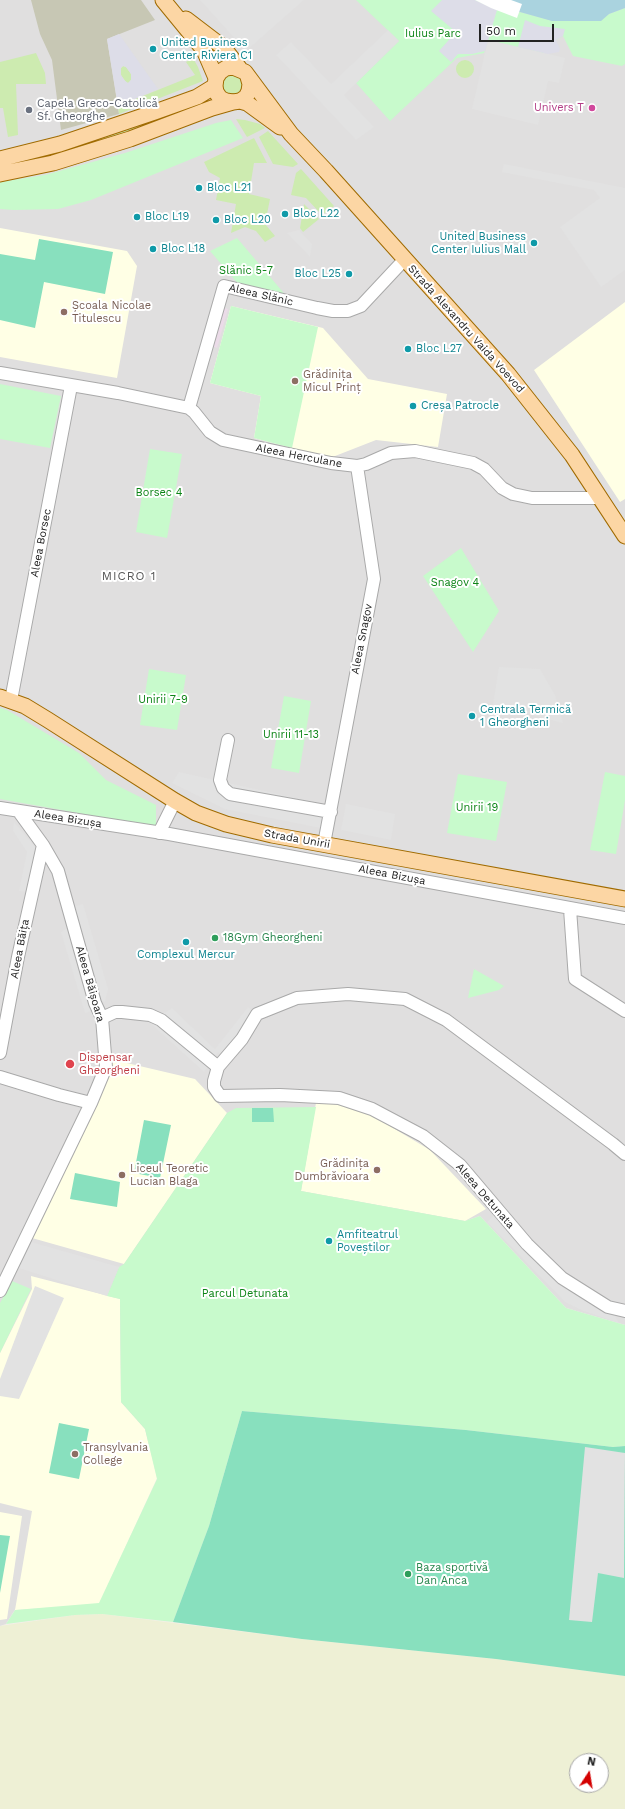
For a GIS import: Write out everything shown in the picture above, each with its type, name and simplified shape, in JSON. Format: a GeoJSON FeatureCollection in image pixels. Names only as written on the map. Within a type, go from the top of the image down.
{"type":"FeatureCollection","features":[{"type":"Feature","properties":{"kind":"main road","name":"Strada Alexandru Vaida Voevod"},"geometry":{"type":"LineString","coordinates":[[167,4],[217,42],[244,73],[291,134],[508,374],[572,455],[625,536]]}},
{"type":"Feature","properties":{"kind":"main road"},"geometry":{"type":"LineString","coordinates":[[167,4],[204,50],[215,82],[216,92],[220,98],[226,101],[236,102]]}},
{"type":"Feature","properties":{"kind":"main road"},"geometry":{"type":"LineString","coordinates":[[0,160],[60,144],[197,97],[215,82],[220,72],[226,68],[233,67],[244,73],[250,84],[246,97],[236,102],[201,112],[130,139],[53,163],[0,174]]}},
{"type":"Feature","properties":{"kind":"main road","name":"Strada Alexandru Vaida Voevod"},"geometry":{"type":"LineString","coordinates":[[236,102],[247,103],[291,134]]}},
{"type":"Feature","properties":{"kind":"main road","name":"Strada Unirii"},"geometry":{"type":"LineString","coordinates":[[5,699],[25,706],[74,735],[175,801],[196,813],[234,826],[272,835],[625,899]]}},
{"type":"Feature","properties":{"kind":"street","name":"Aleea Slănic"},"geometry":{"type":"LineString","coordinates":[[189,408],[224,286],[317,308],[333,311],[348,311],[361,306],[404,260]]}},
{"type":"Feature","properties":{"kind":"street"},"geometry":{"type":"LineString","coordinates":[[0,373],[118,393],[189,408]]}},
{"type":"Feature","properties":{"kind":"street","name":"Aleea Borsec"},"geometry":{"type":"LineString","coordinates":[[5,699],[23,634],[71,386]]}},
{"type":"Feature","properties":{"kind":"street","name":"Aleea Herculane"},"geometry":{"type":"LineString","coordinates":[[189,408],[210,432],[223,440],[330,463],[357,466],[366,464],[391,453],[415,451],[474,463],[484,469],[502,488],[513,494],[532,498],[600,498]]}},
{"type":"Feature","properties":{"kind":"street","name":"Aleea Snagov"},"geometry":{"type":"LineString","coordinates":[[324,844],[374,579],[357,466]]}},
{"type":"Feature","properties":{"kind":"street"},"geometry":{"type":"LineString","coordinates":[[228,740],[220,780],[223,788],[230,794],[331,812]]}},
{"type":"Feature","properties":{"kind":"street"},"geometry":{"type":"LineString","coordinates":[[159,833],[175,801]]}},
{"type":"Feature","properties":{"kind":"street","name":"Aleea Bizușa"},"geometry":{"type":"LineString","coordinates":[[0,808],[181,836],[625,918]]}},
{"type":"Feature","properties":{"kind":"street","name":"Aleea Băișoara"},"geometry":{"type":"LineString","coordinates":[[0,1291],[91,1103],[106,1067],[102,1018],[95,1003],[58,871],[43,845],[19,812]]}},
{"type":"Feature","properties":{"kind":"street","name":"Aleea Băița"},"geometry":{"type":"LineString","coordinates":[[0,1053],[18,957],[43,845]]}},
{"type":"Feature","properties":{"kind":"street"},"geometry":{"type":"LineString","coordinates":[[570,909],[575,980],[625,1011]]}},
{"type":"Feature","properties":{"kind":"street","name":"Aleea Detunata"},"geometry":{"type":"LineString","coordinates":[[625,1154],[446,1020],[404,999],[348,994],[297,998],[257,1014],[242,1039],[218,1067],[214,1087],[220,1096],[280,1095],[339,1098],[372,1109],[418,1133],[460,1165],[527,1244],[562,1278],[608,1307],[625,1311]]}},
{"type":"Feature","properties":{"kind":"street"},"geometry":{"type":"LineString","coordinates":[[102,1018],[115,1012],[150,1015],[161,1020],[218,1067]]}},
{"type":"Feature","properties":{"kind":"street"},"geometry":{"type":"LineString","coordinates":[[0,1077],[91,1103]]}},
{"type":"Feature","properties":{"kind":"shaded area"},"geometry":{"type":"Polygon","coordinates":[[[0,0],[625,0],[625,1325],[566,1308],[480,1216],[465,1221],[93,1485],[6,1624],[0,1626],[0,0]]]}},
{"type":"Feature","properties":{"kind":"shaded area"},"geometry":{"type":"Polygon","coordinates":[[[31,0],[141,0],[155,20],[107,39],[119,114],[61,130],[52,60],[40,34],[31,0]]]}},
{"type":"Feature","properties":{"kind":"shaded area"},"geometry":{"type":"Polygon","coordinates":[[[200,0],[304,0],[246,51],[200,0]]]}},
{"type":"Feature","properties":{"kind":"shaded area"},"geometry":{"type":"Polygon","coordinates":[[[442,0],[475,0],[497,10],[485,51],[472,54],[458,54],[451,62],[439,51],[456,32],[431,11],[442,0]]]}},
{"type":"Feature","properties":{"kind":"shaded area"},"geometry":{"type":"Polygon","coordinates":[[[525,20],[540,26],[565,29],[563,36],[556,40],[560,49],[559,52],[548,54],[518,47],[525,20]]]}},
{"type":"Feature","properties":{"kind":"shaded area"},"geometry":{"type":"Polygon","coordinates":[[[388,30],[399,41],[344,95],[374,127],[356,140],[276,55],[291,42],[331,84],[388,30]]]}},
{"type":"Feature","properties":{"kind":"shaded area"},"geometry":{"type":"Polygon","coordinates":[[[119,34],[158,89],[118,106],[107,39],[119,34]],[[123,66],[121,68],[121,75],[128,83],[131,80],[131,74],[126,67],[123,66]]]}},
{"type":"Feature","properties":{"kind":"shaded area"},"geometry":{"type":"Polygon","coordinates":[[[488,40],[565,58],[559,83],[548,81],[538,125],[472,109],[488,40]]]}},
{"type":"Feature","properties":{"kind":"shaded area"},"geometry":{"type":"Polygon","coordinates":[[[504,164],[625,188],[625,270],[601,287],[560,227],[600,198],[594,190],[502,172],[504,164]]]}},
{"type":"Feature","properties":{"kind":"shaded area","name":"Școala Nicolae Titulescu"},"geometry":{"type":"Polygon","coordinates":[[[0,228],[127,251],[137,266],[117,378],[0,357],[0,228]]]}},
{"type":"Feature","properties":{"kind":"shaded area"},"geometry":{"type":"Polygon","coordinates":[[[299,230],[312,244],[310,257],[287,233],[299,230]]]}},
{"type":"Feature","properties":{"kind":"shaded area"},"geometry":{"type":"Polygon","coordinates":[[[625,302],[625,499],[620,502],[534,370],[625,302]]]}},
{"type":"Feature","properties":{"kind":"shaded area","name":"Grădinița Micul Prinț"},"geometry":{"type":"Polygon","coordinates":[[[231,306],[323,328],[368,379],[447,394],[438,447],[376,440],[330,458],[254,438],[261,396],[210,383],[231,306]]]}},
{"type":"Feature","properties":{"kind":"shaded area"},"geometry":{"type":"Polygon","coordinates":[[[221,307],[228,309],[217,348],[210,345],[221,307]]]}},
{"type":"Feature","properties":{"kind":"shaded area"},"geometry":{"type":"Polygon","coordinates":[[[499,667],[540,669],[555,695],[563,723],[493,705],[499,667]]]}},
{"type":"Feature","properties":{"kind":"shaded area"},"geometry":{"type":"Polygon","coordinates":[[[179,772],[323,804],[321,828],[225,809],[172,783],[179,772]]]}},
{"type":"Feature","properties":{"kind":"shaded area"},"geometry":{"type":"Polygon","coordinates":[[[346,804],[395,814],[391,840],[341,830],[346,804]]]}},
{"type":"Feature","properties":{"kind":"shaded area"},"geometry":{"type":"Polygon","coordinates":[[[14,822],[36,848],[29,892],[19,891],[27,852],[13,831],[14,822]]]}},
{"type":"Feature","properties":{"kind":"shaded area"},"geometry":{"type":"Polygon","coordinates":[[[83,904],[108,989],[105,1002],[100,1001],[73,907],[83,904]]]}},
{"type":"Feature","properties":{"kind":"shaded area"},"geometry":{"type":"Polygon","coordinates":[[[69,927],[95,1010],[85,1013],[61,932],[69,927]]]}},
{"type":"Feature","properties":{"kind":"shaded area"},"geometry":{"type":"Polygon","coordinates":[[[248,1007],[254,1012],[223,1057],[218,1052],[204,1072],[150,1023],[172,1008],[215,1049],[248,1007]]]}},
{"type":"Feature","properties":{"kind":"shaded area","name":"Liceul Teoretic Lucian Blaga"},"geometry":{"type":"Polygon","coordinates":[[[114,1060],[195,1079],[227,1113],[124,1264],[32,1238],[114,1060]]]}},
{"type":"Feature","properties":{"kind":"shaded area","name":"Grădinița Dumbrăvioara"},"geometry":{"type":"Polygon","coordinates":[[[317,1097],[373,1116],[430,1150],[486,1209],[465,1221],[301,1191],[317,1097]]]}},
{"type":"Feature","properties":{"kind":"shaded area"},"geometry":{"type":"Polygon","coordinates":[[[494,1215],[563,1284],[613,1312],[619,1323],[584,1311],[565,1302],[487,1222],[494,1215]]]}},
{"type":"Feature","properties":{"kind":"shaded area"},"geometry":{"type":"Polygon","coordinates":[[[31,1242],[119,1267],[107,1296],[19,1268],[31,1242]]]}},
{"type":"Feature","properties":{"kind":"shaded area","name":"Transylvania College"},"geometry":{"type":"Polygon","coordinates":[[[31,1276],[120,1299],[121,1402],[145,1429],[157,1478],[99,1604],[15,1610],[32,1511],[0,1503],[0,1353],[32,1289],[31,1276]]]}},
{"type":"Feature","properties":{"kind":"shaded area"},"geometry":{"type":"Polygon","coordinates":[[[35,1286],[64,1298],[19,1399],[0,1396],[0,1379],[35,1286]]]}},
{"type":"Feature","properties":{"kind":"shaded area"},"geometry":{"type":"Polygon","coordinates":[[[585,1447],[625,1453],[624,1578],[598,1573],[592,1622],[569,1620],[585,1447]]]}},
{"type":"Feature","properties":{"kind":"shaded area"},"geometry":{"type":"Polygon","coordinates":[[[0,1512],[22,1516],[7,1619],[0,1620],[0,1512]]]}},
{"type":"Feature","properties":{"kind":"shaded area"},"geometry":{"type":"Polygon","coordinates":[[[102,1614],[302,1639],[496,1659],[625,1676],[625,1809],[0,1809],[0,1626],[75,1615],[102,1614]]]}},
{"type":"Feature","properties":{"kind":"green space","name":"Iulius Parc"},"geometry":{"type":"Polygon","coordinates":[[[356,0],[487,0],[520,12],[553,21],[600,21],[609,14],[625,8],[625,64],[622,66],[573,56],[563,36],[549,44],[544,53],[488,40],[484,53],[457,58],[390,121],[356,83],[399,41],[356,0]]]}},
{"type":"Feature","properties":{"kind":"green space"},"geometry":{"type":"Polygon","coordinates":[[[36,53],[45,73],[46,84],[16,84],[18,135],[8,137],[3,108],[0,108],[0,62],[36,53]]]}},
{"type":"Feature","properties":{"kind":"green space"},"geometry":{"type":"Polygon","coordinates":[[[193,58],[203,81],[119,114],[118,106],[195,75],[186,62],[193,58]]]}},
{"type":"Feature","properties":{"kind":"green space"},"geometry":{"type":"Polygon","coordinates":[[[461,60],[469,60],[474,65],[472,76],[469,78],[461,78],[456,73],[456,65],[461,60]]]}},
{"type":"Feature","properties":{"kind":"green space"},"geometry":{"type":"Polygon","coordinates":[[[123,66],[126,67],[131,74],[131,80],[128,83],[121,75],[121,68],[123,66]]]}},
{"type":"Feature","properties":{"kind":"green space"},"geometry":{"type":"Polygon","coordinates":[[[239,72],[245,93],[224,97],[219,79],[222,75],[239,72]]]}},
{"type":"Feature","properties":{"kind":"green space"},"geometry":{"type":"Polygon","coordinates":[[[205,102],[208,105],[61,154],[0,168],[0,163],[125,128],[205,102]]]}},
{"type":"Feature","properties":{"kind":"green space"},"geometry":{"type":"Polygon","coordinates":[[[236,119],[260,124],[265,128],[247,137],[236,119]]]}},
{"type":"Feature","properties":{"kind":"green space"},"geometry":{"type":"Polygon","coordinates":[[[231,120],[243,138],[91,200],[58,209],[0,209],[0,182],[45,175],[125,153],[216,123],[231,120]]]}},
{"type":"Feature","properties":{"kind":"green space"},"geometry":{"type":"Polygon","coordinates":[[[268,131],[298,164],[293,167],[273,164],[259,137],[268,131]]]}},
{"type":"Feature","properties":{"kind":"green space"},"geometry":{"type":"Polygon","coordinates":[[[254,138],[267,163],[254,163],[249,194],[270,199],[265,224],[275,236],[265,242],[256,231],[245,227],[231,233],[236,204],[216,200],[220,178],[209,172],[204,162],[254,138]]]}},
{"type":"Feature","properties":{"kind":"green space"},"geometry":{"type":"Polygon","coordinates":[[[301,169],[334,206],[322,215],[306,198],[291,195],[296,173],[301,169]]]}},
{"type":"Feature","properties":{"kind":"green space"},"geometry":{"type":"Polygon","coordinates":[[[304,204],[319,219],[303,232],[300,228],[304,204]]]}},
{"type":"Feature","properties":{"kind":"green space","name":"Slănic 5-7"},"geometry":{"type":"Polygon","coordinates":[[[237,238],[288,298],[240,286],[210,251],[237,238]]]}},
{"type":"Feature","properties":{"kind":"green space"},"geometry":{"type":"Polygon","coordinates":[[[39,239],[113,252],[105,294],[44,282],[35,328],[0,320],[0,254],[35,260],[39,239]]]}},
{"type":"Feature","properties":{"kind":"green space"},"geometry":{"type":"Polygon","coordinates":[[[231,306],[318,327],[292,448],[254,438],[261,396],[210,383],[231,306]]]}},
{"type":"Feature","properties":{"kind":"green space"},"geometry":{"type":"Polygon","coordinates":[[[0,384],[61,396],[50,448],[0,439],[0,384]]]}},
{"type":"Feature","properties":{"kind":"green space","name":"Borsec 4"},"geometry":{"type":"Polygon","coordinates":[[[150,449],[182,454],[167,538],[136,532],[150,449]]]}},
{"type":"Feature","properties":{"kind":"green space","name":"Snagov 4"},"geometry":{"type":"Polygon","coordinates":[[[461,548],[499,611],[473,652],[423,576],[461,548]]]}},
{"type":"Feature","properties":{"kind":"green space","name":"Unirii 7-9"},"geometry":{"type":"Polygon","coordinates":[[[149,669],[186,675],[177,730],[140,725],[149,669]]]}},
{"type":"Feature","properties":{"kind":"green space","name":"Unirii 11-13"},"geometry":{"type":"Polygon","coordinates":[[[284,696],[311,701],[299,773],[271,768],[284,696]]]}},
{"type":"Feature","properties":{"kind":"green space"},"geometry":{"type":"Polygon","coordinates":[[[0,708],[7,710],[79,753],[106,780],[156,805],[156,827],[0,799],[0,708]]]}},
{"type":"Feature","properties":{"kind":"green space"},"geometry":{"type":"Polygon","coordinates":[[[605,772],[625,776],[625,800],[616,854],[590,850],[605,772]]]}},
{"type":"Feature","properties":{"kind":"green space","name":"Unirii 19"},"geometry":{"type":"Polygon","coordinates":[[[458,774],[507,782],[496,841],[447,833],[458,774]]]}},
{"type":"Feature","properties":{"kind":"green space"},"geometry":{"type":"Polygon","coordinates":[[[474,969],[504,986],[499,990],[468,998],[474,969]]]}},
{"type":"Feature","properties":{"kind":"green space","name":"Parcul Detunata"},"geometry":{"type":"Polygon","coordinates":[[[316,1107],[301,1191],[465,1221],[480,1216],[566,1308],[625,1325],[625,1446],[613,1447],[466,1430],[242,1411],[209,1526],[173,1622],[102,1614],[75,1615],[6,1624],[15,1610],[99,1603],[157,1479],[145,1429],[121,1402],[120,1299],[107,1296],[119,1267],[124,1264],[227,1113],[236,1108],[316,1107]]]}},
{"type":"Feature","properties":{"kind":"green space"},"geometry":{"type":"Polygon","coordinates":[[[252,1108],[273,1108],[274,1122],[252,1122],[252,1108]]]}},
{"type":"Feature","properties":{"kind":"green space"},"geometry":{"type":"Polygon","coordinates":[[[144,1120],[171,1125],[160,1178],[134,1173],[144,1120]]]}},
{"type":"Feature","properties":{"kind":"green space"},"geometry":{"type":"Polygon","coordinates":[[[75,1173],[120,1182],[117,1207],[70,1199],[75,1173]]]}},
{"type":"Feature","properties":{"kind":"green space"},"geometry":{"type":"Polygon","coordinates":[[[12,1281],[31,1289],[0,1353],[0,1303],[12,1281]]]}},
{"type":"Feature","properties":{"kind":"green space","name":"Baza sportivă Dan Anca"},"geometry":{"type":"Polygon","coordinates":[[[242,1411],[466,1430],[613,1447],[625,1446],[625,1676],[496,1659],[302,1639],[173,1622],[209,1526],[242,1411]]]}},
{"type":"Feature","properties":{"kind":"green space"},"geometry":{"type":"Polygon","coordinates":[[[59,1423],[89,1429],[79,1479],[49,1473],[59,1423]]]}},
{"type":"Feature","properties":{"kind":"green space"},"geometry":{"type":"Polygon","coordinates":[[[0,1535],[10,1536],[0,1593],[0,1535]]]}},
{"type":"Feature","properties":{"kind":"water"},"geometry":{"type":"Polygon","coordinates":[[[487,0],[625,0],[625,8],[609,14],[601,21],[552,21],[520,12],[487,0]]]}},
{"type":"Feature","properties":{"kind":"pier"},"geometry":{"type":"Polygon","coordinates":[[[475,0],[511,0],[522,4],[517,18],[475,0]]]}},
{"type":"Feature","properties":{"kind":"place","name":"United Business Center Riviera C1"},"geometry":{"type":"Point","coordinates":[153,49]}},
{"type":"Feature","properties":{"kind":"place","name":"Univers T"},"geometry":{"type":"Point","coordinates":[592,108]}},
{"type":"Feature","properties":{"kind":"place","name":"Capela Greco-Catolică Sf. Gheorghe"},"geometry":{"type":"Point","coordinates":[29,110]}},
{"type":"Feature","properties":{"kind":"place","name":"Bloc L21"},"geometry":{"type":"Point","coordinates":[199,188]}},
{"type":"Feature","properties":{"kind":"place","name":"Bloc L22"},"geometry":{"type":"Point","coordinates":[285,214]}},
{"type":"Feature","properties":{"kind":"place","name":"Bloc L19"},"geometry":{"type":"Point","coordinates":[137,217]}},
{"type":"Feature","properties":{"kind":"place","name":"Bloc L20"},"geometry":{"type":"Point","coordinates":[216,220]}},
{"type":"Feature","properties":{"kind":"place","name":"United Business Center Iulius Mall"},"geometry":{"type":"Point","coordinates":[534,243]}},
{"type":"Feature","properties":{"kind":"place","name":"Bloc L18"},"geometry":{"type":"Point","coordinates":[153,249]}},
{"type":"Feature","properties":{"kind":"place","name":"Bloc L25"},"geometry":{"type":"Point","coordinates":[349,274]}},
{"type":"Feature","properties":{"kind":"place","name":"Școala Nicolae Titulescu"},"geometry":{"type":"Point","coordinates":[64,312]}},
{"type":"Feature","properties":{"kind":"place","name":"Bloc L27"},"geometry":{"type":"Point","coordinates":[408,349]}},
{"type":"Feature","properties":{"kind":"place","name":"Grădinița Micul Prinț"},"geometry":{"type":"Point","coordinates":[295,381]}},
{"type":"Feature","properties":{"kind":"place","name":"Creșa Patrocle"},"geometry":{"type":"Point","coordinates":[413,406]}},
{"type":"Feature","properties":{"kind":"place","name":"Centrala Termică 1 Gheorgheni"},"geometry":{"type":"Point","coordinates":[472,716]}},
{"type":"Feature","properties":{"kind":"place","name":"18Gym Gheorgheni"},"geometry":{"type":"Point","coordinates":[215,938]}},
{"type":"Feature","properties":{"kind":"place","name":"Complexul Mercur"},"geometry":{"type":"Point","coordinates":[186,942]}},
{"type":"Feature","properties":{"kind":"place","name":"Dispensar Gheorgheni"},"geometry":{"type":"Point","coordinates":[70,1064]}},
{"type":"Feature","properties":{"kind":"place","name":"Grădinița Dumbrăvioara"},"geometry":{"type":"Point","coordinates":[377,1170]}},
{"type":"Feature","properties":{"kind":"place","name":"Liceul Teoretic Lucian Blaga"},"geometry":{"type":"Point","coordinates":[122,1175]}},
{"type":"Feature","properties":{"kind":"place","name":"Amfiteatrul Poveștilor"},"geometry":{"type":"Point","coordinates":[329,1241]}},
{"type":"Feature","properties":{"kind":"place","name":"Transylvania College"},"geometry":{"type":"Point","coordinates":[75,1454]}},
{"type":"Feature","properties":{"kind":"place","name":"Baza sportivă Dan Anca"},"geometry":{"type":"Point","coordinates":[408,1574]}},
{"type":"Feature","properties":{"kind":"district","name":"MICRO 1"},"geometry":{"type":"Point","coordinates":[129,576]}}]}
